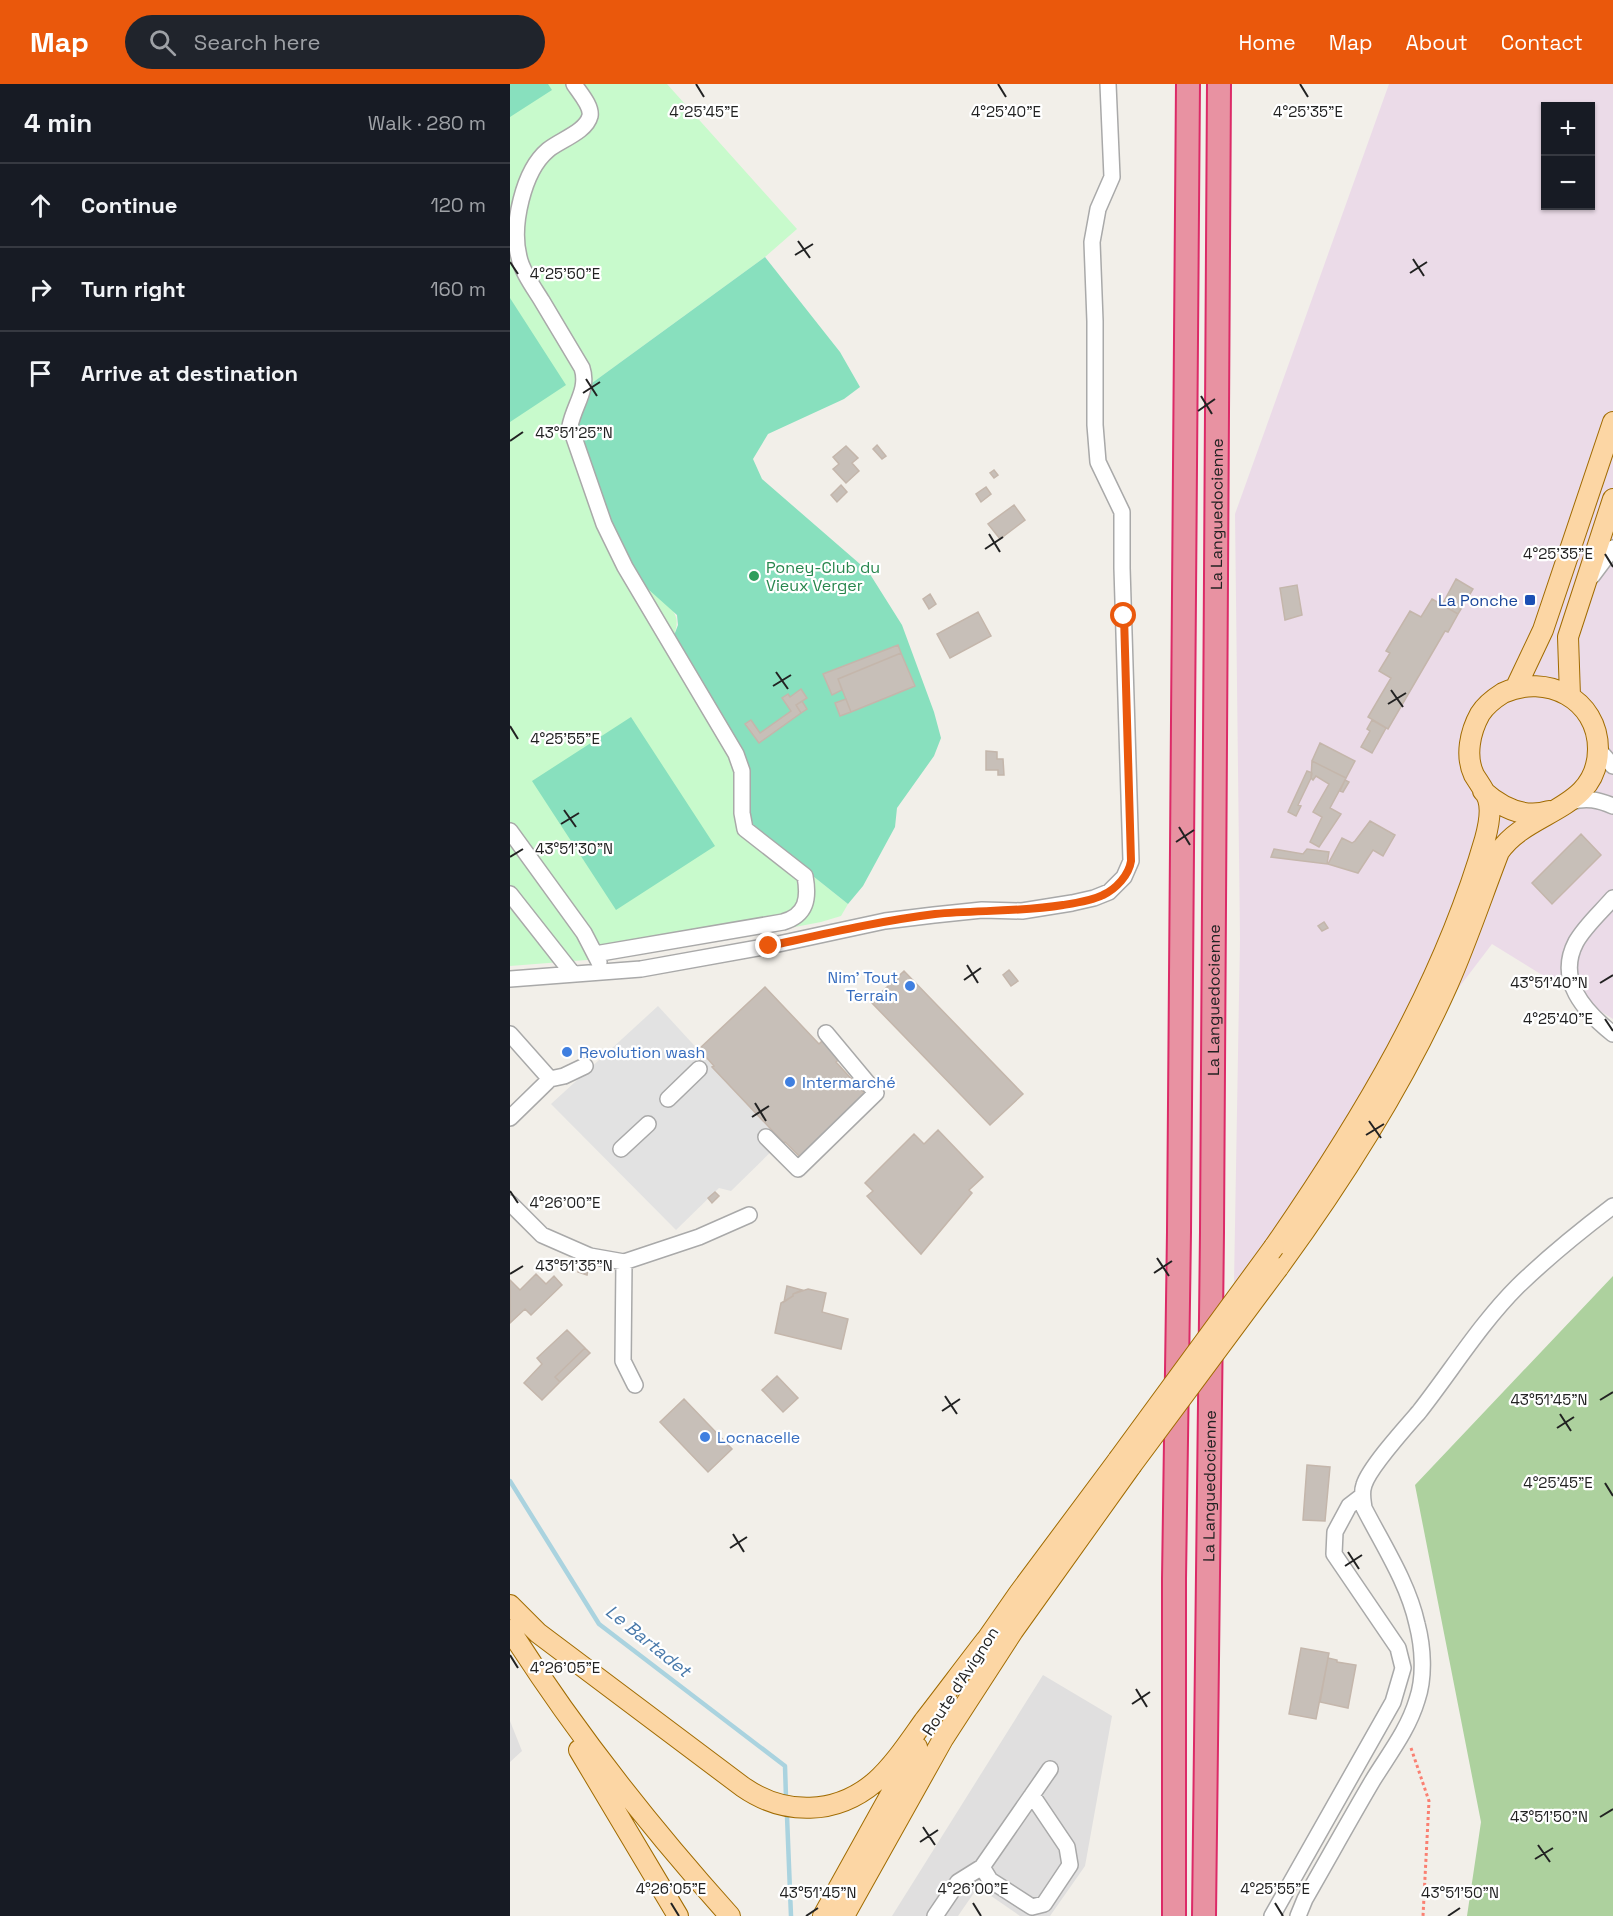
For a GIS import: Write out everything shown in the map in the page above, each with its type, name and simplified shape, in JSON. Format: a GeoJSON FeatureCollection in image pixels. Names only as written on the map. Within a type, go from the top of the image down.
{"type":"FeatureCollection","features":[{"type":"Feature","properties":{"kind":"highway","name":"La Languedocienne"},"geometry":{"type":"LineString","coordinates":[[1174,1916],[1174,1579],[1188,84]]}},
{"type":"Feature","properties":{"kind":"highway","name":"La Languedocienne"},"geometry":{"type":"LineString","coordinates":[[1204,1916],[1213,1209],[1219,84]]}},
{"type":"Feature","properties":{"kind":"main road"},"geometry":{"type":"LineString","coordinates":[[1516,687],[1543,630],[1613,422]]}},
{"type":"Feature","properties":{"kind":"main road"},"geometry":{"type":"LineString","coordinates":[[1570,696],[1568,637],[1613,499]]}},
{"type":"Feature","properties":{"kind":"main road"},"geometry":{"type":"LineString","coordinates":[[1535,685],[1553,688],[1570,696],[1582,707],[1596,734],[1598,749],[1591,778],[1582,791],[1564,806],[1518,831],[1505,843],[1499,852],[1448,984],[1395,1088],[1336,1186],[1278,1268],[1124,1463],[1339,1151],[1369,1103],[1429,988],[1462,906],[1487,831],[1488,800],[1473,772],[1469,752],[1472,730],[1481,711],[1497,697],[1516,687],[1535,685]]}},
{"type":"Feature","properties":{"kind":"main road"},"geometry":{"type":"LineString","coordinates":[[1484,791],[1496,802],[1511,810],[1528,814],[1543,813],[1564,806]]}},
{"type":"Feature","properties":{"kind":"main road","name":"Route d'Avignon"},"geometry":{"type":"LineString","coordinates":[[823,1916],[917,1748],[986,1640],[1019,1593],[1124,1463]]}},
{"type":"Feature","properties":{"kind":"main road","name":"Route d'Avignon"},"geometry":{"type":"LineString","coordinates":[[844,1916],[955,1721],[1124,1463]]}},
{"type":"Feature","properties":{"kind":"main road"},"geometry":{"type":"LineString","coordinates":[[510,1605],[538,1633],[743,1787],[764,1800],[792,1808],[824,1807],[837,1804],[876,1781],[986,1640]]}},
{"type":"Feature","properties":{"kind":"main road"},"geometry":{"type":"LineString","coordinates":[[513,1636],[571,1738],[678,1916]]}},
{"type":"Feature","properties":{"kind":"main road"},"geometry":{"type":"LineString","coordinates":[[513,1636],[555,1699],[611,1774],[730,1916]]}},
{"type":"Feature","properties":{"kind":"street"},"geometry":{"type":"LineString","coordinates":[[574,84],[590,110],[589,118],[582,128],[546,152],[532,170],[519,207],[516,237],[519,258],[531,284],[586,378],[570,426],[604,524],[625,567],[736,754],[742,771],[741,813],[745,829],[805,876],[808,891],[805,904],[796,918],[783,922],[595,954]]}},
{"type":"Feature","properties":{"kind":"street"},"geometry":{"type":"LineString","coordinates":[[510,979],[640,969],[885,921],[982,910],[1022,911],[1085,901],[1108,892],[1121,881],[1128,871],[1131,861],[1122,512],[1098,462],[1095,425],[1092,242],[1098,209],[1112,177],[1108,84]]}},
{"type":"Feature","properties":{"kind":"street"},"geometry":{"type":"LineString","coordinates":[[1581,597],[1590,578],[1613,548]]}},
{"type":"Feature","properties":{"kind":"street"},"geometry":{"type":"LineString","coordinates":[[1598,749],[1613,766]]}},
{"type":"Feature","properties":{"kind":"street"},"geometry":{"type":"LineString","coordinates":[[1564,806],[1580,799],[1613,806]]}},
{"type":"Feature","properties":{"kind":"street"},"geometry":{"type":"LineString","coordinates":[[510,831],[584,933],[605,972]]}},
{"type":"Feature","properties":{"kind":"street"},"geometry":{"type":"LineString","coordinates":[[510,894],[573,974]]}},
{"type":"Feature","properties":{"kind":"street"},"geometry":{"type":"LineString","coordinates":[[1613,898],[1575,943],[1569,963],[1569,974],[1572,985],[1591,1016],[1613,1034]]}},
{"type":"Feature","properties":{"kind":"street"},"geometry":{"type":"LineString","coordinates":[[766,1137],[798,1169],[876,1093],[826,1033]]}},
{"type":"Feature","properties":{"kind":"street"},"geometry":{"type":"LineString","coordinates":[[510,1034],[550,1079]]}},
{"type":"Feature","properties":{"kind":"street"},"geometry":{"type":"LineString","coordinates":[[510,1118],[550,1079],[564,1076],[585,1066]]}},
{"type":"Feature","properties":{"kind":"street"},"geometry":{"type":"LineString","coordinates":[[668,1099],[699,1069]]}},
{"type":"Feature","properties":{"kind":"street"},"geometry":{"type":"LineString","coordinates":[[621,1149],[648,1124]]}},
{"type":"Feature","properties":{"kind":"street"},"geometry":{"type":"LineString","coordinates":[[510,1203],[542,1235],[590,1256],[624,1262],[699,1238],[749,1215]]}},
{"type":"Feature","properties":{"kind":"street"},"geometry":{"type":"LineString","coordinates":[[1298,1916],[1305,1899],[1405,1729],[1418,1699],[1421,1654],[1417,1623],[1406,1589],[1364,1508],[1362,1496],[1364,1485],[1373,1469],[1428,1400],[1486,1321],[1548,1258],[1613,1206]]}},
{"type":"Feature","properties":{"kind":"street"},"geometry":{"type":"LineString","coordinates":[[624,1262],[623,1361],[635,1385]]}},
{"type":"Feature","properties":{"kind":"street"},"geometry":{"type":"LineString","coordinates":[[1272,1916],[1394,1702],[1403,1668],[1398,1648],[1334,1554],[1335,1532],[1349,1506],[1362,1496]]}},
{"type":"Feature","properties":{"kind":"street"},"geometry":{"type":"LineString","coordinates":[[936,1916],[958,1882],[982,1867],[1050,1769]]}},
{"type":"Feature","properties":{"kind":"street"},"geometry":{"type":"LineString","coordinates":[[982,1867],[990,1880],[1032,1907],[1044,1904],[1070,1865],[1067,1847],[1032,1794]]}},
{"type":"Feature","properties":{"kind":"path"},"geometry":{"type":"LineString","coordinates":[[1405,1729],[1429,1801],[1423,1916]]}},
{"type":"Feature","properties":{"kind":"shaded area"},"geometry":{"type":"Polygon","coordinates":[[[1389,84],[1613,84],[1613,1019],[1492,944],[1234,1283],[1240,939],[1235,514],[1389,84]]]}},
{"type":"Feature","properties":{"kind":"shaded area"},"geometry":{"type":"Polygon","coordinates":[[[658,1006],[782,1141],[731,1191],[719,1188],[676,1230],[551,1104],[658,1006]]]}},
{"type":"Feature","properties":{"kind":"shaded area"},"geometry":{"type":"Polygon","coordinates":[[[1043,1675],[1112,1716],[1085,1866],[1050,1916],[1020,1916],[978,1887],[958,1916],[892,1916],[1043,1675]]]}},
{"type":"Feature","properties":{"kind":"shaded area"},"geometry":{"type":"Polygon","coordinates":[[[510,1721],[522,1751],[510,1762],[510,1721]]]}},
{"type":"Feature","properties":{"kind":"green space"},"geometry":{"type":"Polygon","coordinates":[[[510,84],[667,84],[797,229],[765,257],[592,383],[669,606],[676,617],[677,625],[673,638],[744,753],[749,774],[755,830],[848,904],[841,916],[731,939],[612,958],[510,966],[510,84]]]}},
{"type":"Feature","properties":{"kind":"green space"},"geometry":{"type":"Polygon","coordinates":[[[510,84],[548,84],[552,90],[510,117],[510,84]]]}},
{"type":"Feature","properties":{"kind":"green space","name":"Poney-Club du Vieux Verger"},"geometry":{"type":"Polygon","coordinates":[[[765,257],[840,352],[860,387],[844,399],[768,434],[753,459],[762,479],[868,571],[902,625],[934,712],[941,738],[934,756],[897,808],[895,827],[863,886],[848,904],[755,830],[749,816],[749,774],[744,753],[673,638],[678,625],[677,615],[639,581],[620,544],[599,494],[576,424],[592,383],[765,257]]]}},
{"type":"Feature","properties":{"kind":"green space"},"geometry":{"type":"Polygon","coordinates":[[[510,298],[566,385],[510,422],[510,298]]]}},
{"type":"Feature","properties":{"kind":"green space"},"geometry":{"type":"Polygon","coordinates":[[[631,717],[715,846],[616,910],[532,781],[631,717]]]}},
{"type":"Feature","properties":{"kind":"green space"},"geometry":{"type":"Polygon","coordinates":[[[1613,1276],[1613,1916],[1467,1916],[1481,1822],[1415,1485],[1613,1276]]]}},
{"type":"Feature","properties":{"kind":"building"},"geometry":{"type":"Polygon","coordinates":[[[877,445],[886,456],[882,459],[873,449],[877,445]]]}},
{"type":"Feature","properties":{"kind":"building"},"geometry":{"type":"Polygon","coordinates":[[[846,446],[858,458],[852,463],[859,471],[846,483],[833,469],[839,464],[833,457],[846,446]]]}},
{"type":"Feature","properties":{"kind":"building"},"geometry":{"type":"Polygon","coordinates":[[[994,470],[998,475],[994,478],[990,473],[994,470]]]}},
{"type":"Feature","properties":{"kind":"building"},"geometry":{"type":"Polygon","coordinates":[[[841,485],[847,492],[837,502],[831,495],[841,485]]]}},
{"type":"Feature","properties":{"kind":"building"},"geometry":{"type":"Polygon","coordinates":[[[986,487],[991,494],[981,502],[976,494],[986,487]]]}},
{"type":"Feature","properties":{"kind":"building"},"geometry":{"type":"Polygon","coordinates":[[[1014,505],[1025,520],[1000,539],[988,524],[1014,505]]]}},
{"type":"Feature","properties":{"kind":"building"},"geometry":{"type":"Polygon","coordinates":[[[1456,579],[1473,589],[1458,614],[1442,605],[1456,579]]]}},
{"type":"Feature","properties":{"kind":"building"},"geometry":{"type":"Polygon","coordinates":[[[1297,585],[1302,615],[1285,620],[1280,588],[1297,585]]]}},
{"type":"Feature","properties":{"kind":"building"},"geometry":{"type":"Polygon","coordinates":[[[930,594],[936,604],[929,609],[923,599],[930,594]]]}},
{"type":"Feature","properties":{"kind":"building"},"geometry":{"type":"Polygon","coordinates":[[[1432,599],[1458,614],[1448,632],[1445,631],[1388,729],[1368,717],[1391,678],[1379,671],[1390,653],[1386,651],[1410,611],[1421,617],[1432,599]]]}},
{"type":"Feature","properties":{"kind":"building"},"geometry":{"type":"Polygon","coordinates":[[[978,612],[991,636],[950,658],[937,634],[978,612]]]}},
{"type":"Feature","properties":{"kind":"building"},"geometry":{"type":"Polygon","coordinates":[[[898,645],[901,653],[838,679],[842,690],[832,695],[823,674],[898,645]]]}},
{"type":"Feature","properties":{"kind":"building"},"geometry":{"type":"Polygon","coordinates":[[[901,653],[915,686],[851,712],[838,679],[901,653]]]}},
{"type":"Feature","properties":{"kind":"building"},"geometry":{"type":"Polygon","coordinates":[[[801,689],[807,698],[796,705],[801,713],[759,743],[745,724],[751,720],[760,733],[791,711],[782,698],[788,694],[790,697],[801,689]]]}},
{"type":"Feature","properties":{"kind":"building"},"geometry":{"type":"Polygon","coordinates":[[[846,699],[851,712],[840,716],[835,703],[846,699]]]}},
{"type":"Feature","properties":{"kind":"building"},"geometry":{"type":"Polygon","coordinates":[[[802,701],[807,709],[801,713],[796,705],[802,701]]]}},
{"type":"Feature","properties":{"kind":"building"},"geometry":{"type":"Polygon","coordinates":[[[1372,720],[1386,728],[1372,753],[1361,747],[1370,731],[1367,729],[1372,720]]]}},
{"type":"Feature","properties":{"kind":"building"},"geometry":{"type":"Polygon","coordinates":[[[1320,743],[1355,761],[1346,778],[1312,761],[1320,743]]]}},
{"type":"Feature","properties":{"kind":"building"},"geometry":{"type":"Polygon","coordinates":[[[986,751],[997,752],[997,759],[1003,759],[1004,775],[998,775],[998,770],[986,770],[986,751]]]}},
{"type":"Feature","properties":{"kind":"building"},"geometry":{"type":"Polygon","coordinates":[[[1312,761],[1346,778],[1330,808],[1341,814],[1319,847],[1310,842],[1322,817],[1313,812],[1329,784],[1316,776],[1313,780],[1311,778],[1312,761]]]}},
{"type":"Feature","properties":{"kind":"building"},"geometry":{"type":"Polygon","coordinates":[[[1307,771],[1312,773],[1311,778],[1298,805],[1301,806],[1296,816],[1288,812],[1307,771]]]}},
{"type":"Feature","properties":{"kind":"building"},"geometry":{"type":"Polygon","coordinates":[[[1345,780],[1349,782],[1343,792],[1340,791],[1345,780]]]}},
{"type":"Feature","properties":{"kind":"building"},"geometry":{"type":"Polygon","coordinates":[[[1370,821],[1395,835],[1383,856],[1373,850],[1358,873],[1328,864],[1342,838],[1352,843],[1370,821]]]}},
{"type":"Feature","properties":{"kind":"building"},"geometry":{"type":"Polygon","coordinates":[[[1581,834],[1601,855],[1552,904],[1532,883],[1581,834]]]}},
{"type":"Feature","properties":{"kind":"building"},"geometry":{"type":"Polygon","coordinates":[[[1274,849],[1303,854],[1307,849],[1329,852],[1327,864],[1271,857],[1274,849]]]}},
{"type":"Feature","properties":{"kind":"building"},"geometry":{"type":"Polygon","coordinates":[[[1324,922],[1328,928],[1322,931],[1318,926],[1324,922]]]}},
{"type":"Feature","properties":{"kind":"building"},"geometry":{"type":"Polygon","coordinates":[[[1009,970],[1018,981],[1011,986],[1003,975],[1009,970]]]}},
{"type":"Feature","properties":{"kind":"building"},"geometry":{"type":"Polygon","coordinates":[[[904,971],[1023,1094],[990,1125],[871,1002],[904,971]]]}},
{"type":"Feature","properties":{"kind":"building","name":"Intermarché"},"geometry":{"type":"Polygon","coordinates":[[[765,987],[819,1044],[824,1039],[841,1058],[836,1062],[867,1096],[801,1158],[712,1067],[714,1066],[699,1049],[765,987]]]}},
{"type":"Feature","properties":{"kind":"building"},"geometry":{"type":"Polygon","coordinates":[[[938,1130],[983,1177],[969,1190],[972,1193],[921,1254],[867,1196],[873,1191],[865,1183],[914,1134],[924,1144],[938,1130]]]}},
{"type":"Feature","properties":{"kind":"building"},"geometry":{"type":"Polygon","coordinates":[[[715,1192],[719,1196],[712,1203],[708,1198],[715,1192]]]}},
{"type":"Feature","properties":{"kind":"building"},"geometry":{"type":"Polygon","coordinates":[[[579,1267],[588,1270],[587,1275],[578,1272],[579,1267]]]}},
{"type":"Feature","properties":{"kind":"building"},"geometry":{"type":"Polygon","coordinates":[[[536,1274],[546,1284],[554,1276],[562,1285],[531,1315],[525,1309],[510,1323],[510,1280],[520,1290],[536,1274]]]}},
{"type":"Feature","properties":{"kind":"building"},"geometry":{"type":"Polygon","coordinates":[[[787,1286],[802,1290],[784,1302],[787,1286]]]}},
{"type":"Feature","properties":{"kind":"building"},"geometry":{"type":"Polygon","coordinates":[[[808,1289],[826,1293],[822,1312],[848,1319],[841,1349],[775,1333],[781,1303],[793,1294],[808,1289]]]}},
{"type":"Feature","properties":{"kind":"building"},"geometry":{"type":"Polygon","coordinates":[[[567,1330],[585,1348],[555,1377],[560,1382],[542,1400],[524,1383],[542,1364],[537,1358],[567,1330]]]}},
{"type":"Feature","properties":{"kind":"building"},"geometry":{"type":"Polygon","coordinates":[[[585,1348],[590,1353],[560,1382],[555,1377],[585,1348]]]}},
{"type":"Feature","properties":{"kind":"building"},"geometry":{"type":"Polygon","coordinates":[[[777,1376],[798,1398],[783,1412],[762,1390],[777,1376]]]}},
{"type":"Feature","properties":{"kind":"building"},"geometry":{"type":"Polygon","coordinates":[[[684,1399],[732,1449],[708,1472],[660,1422],[684,1399]]]}},
{"type":"Feature","properties":{"kind":"building"},"geometry":{"type":"Polygon","coordinates":[[[1307,1465],[1330,1467],[1325,1521],[1303,1520],[1307,1465]]]}},
{"type":"Feature","properties":{"kind":"building"},"geometry":{"type":"Polygon","coordinates":[[[1301,1648],[1329,1653],[1316,1719],[1289,1714],[1301,1648]]]}},
{"type":"Feature","properties":{"kind":"building"},"geometry":{"type":"Polygon","coordinates":[[[1328,1658],[1356,1665],[1348,1708],[1320,1702],[1328,1658]]]}},
{"type":"Feature","properties":{"kind":"waterway","name":"Le Bartadet"},"geometry":{"type":"LineString","coordinates":[[510,1481],[599,1624],[785,1766],[786,1798]]}},
{"type":"Feature","properties":{"kind":"waterway","name":"Le Bartadet"},"geometry":{"type":"LineString","coordinates":[[787,1816],[791,1916]]}},
{"type":"Feature","properties":{"kind":"place","name":"Poney-Club du Vieux Verger"},"geometry":{"type":"Point","coordinates":[754,576]}},
{"type":"Feature","properties":{"kind":"place","name":"La Ponche"},"geometry":{"type":"Point","coordinates":[1530,600]}},
{"type":"Feature","properties":{"kind":"place","name":"Nim' Tout Terrain"},"geometry":{"type":"Point","coordinates":[910,986]}},
{"type":"Feature","properties":{"kind":"place","name":"Revolution wash"},"geometry":{"type":"Point","coordinates":[567,1052]}},
{"type":"Feature","properties":{"kind":"place","name":"Intermarché"},"geometry":{"type":"Point","coordinates":[790,1082]}},
{"type":"Feature","properties":{"kind":"place","name":"Locnacelle"},"geometry":{"type":"Point","coordinates":[705,1437]}},
{"type":"Feature","properties":{"kind":"route"},"geometry":{"type":"LineString","coordinates":[[769,946],[885,921],[982,910],[1022,911],[1072,903],[1103,895],[1115,886],[1124,877],[1131,861],[1124,616]]}}]}
